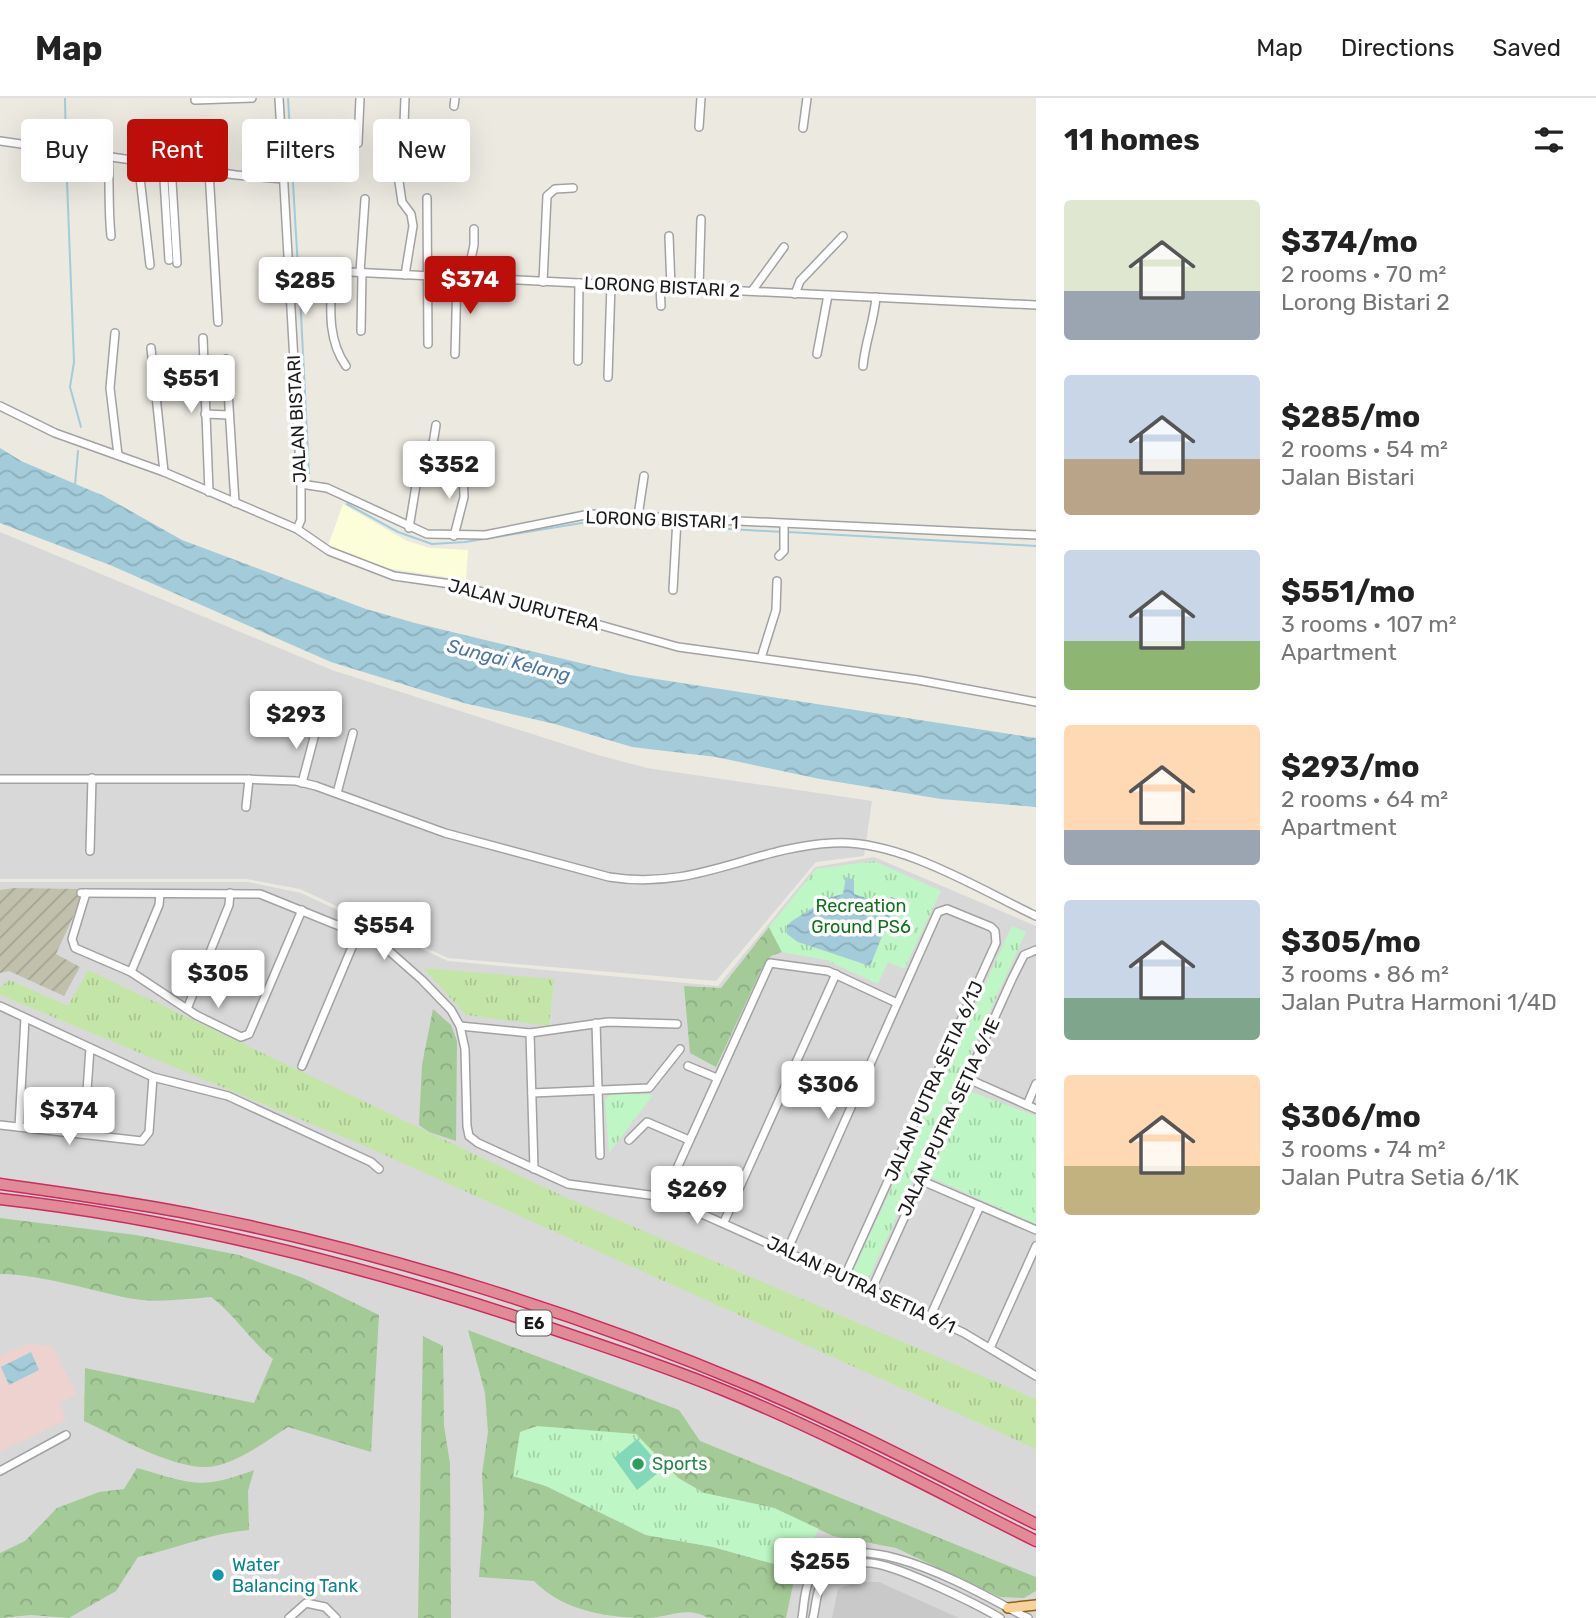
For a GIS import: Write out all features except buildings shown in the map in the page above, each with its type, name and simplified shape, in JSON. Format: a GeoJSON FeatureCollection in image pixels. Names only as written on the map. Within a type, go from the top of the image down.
{"type":"FeatureCollection","features":[{"type":"Feature","properties":{"kind":"highway","name":"E6"},"geometry":{"type":"LineString","coordinates":[[0,1184],[196,1214],[336,1247],[447,1278],[651,1347],[754,1387],[884,1446],[1036,1524]]}},
{"type":"Feature","properties":{"kind":"highway","name":"E6"},"geometry":{"type":"LineString","coordinates":[[0,1199],[205,1231],[442,1292],[648,1361],[726,1391],[881,1460],[1036,1541]]}},
{"type":"Feature","properties":{"kind":"main road"},"geometry":{"type":"LineString","coordinates":[[1008,1608],[1036,1605]]}},
{"type":"Feature","properties":{"kind":"street"},"geometry":{"type":"LineString","coordinates":[[195,100],[252,98]]}},
{"type":"Feature","properties":{"kind":"street","name":"JALAN BISTARI"},"geometry":{"type":"LineString","coordinates":[[279,98],[280,119]]}},
{"type":"Feature","properties":{"kind":"street"},"geometry":{"type":"LineString","coordinates":[[359,120],[360,98]]}},
{"type":"Feature","properties":{"kind":"street"},"geometry":{"type":"LineString","coordinates":[[404,119],[405,98]]}},
{"type":"Feature","properties":{"kind":"street"},"geometry":{"type":"LineString","coordinates":[[699,127],[701,98]]}},
{"type":"Feature","properties":{"kind":"street"},"geometry":{"type":"LineString","coordinates":[[803,128],[807,98]]}},
{"type":"Feature","properties":{"kind":"street"},"geometry":{"type":"LineString","coordinates":[[0,141],[21,144]]}},
{"type":"Feature","properties":{"kind":"street"},"geometry":{"type":"LineString","coordinates":[[110,182],[107,197],[111,236]]}},
{"type":"Feature","properties":{"kind":"street"},"geometry":{"type":"LineString","coordinates":[[141,182],[150,265]]}},
{"type":"Feature","properties":{"kind":"street"},"geometry":{"type":"LineString","coordinates":[[168,182],[173,262]]}},
{"type":"Feature","properties":{"kind":"street"},"geometry":{"type":"LineString","coordinates":[[210,182],[218,322]]}},
{"type":"Feature","properties":{"kind":"street","name":"JALAN BISTARI"},"geometry":{"type":"LineString","coordinates":[[284,182],[301,484],[302,520],[297,529]]}},
{"type":"Feature","properties":{"kind":"street"},"geometry":{"type":"LineString","coordinates":[[399,182],[402,202],[411,215],[413,226],[405,275]]}},
{"type":"Feature","properties":{"kind":"street"},"geometry":{"type":"LineString","coordinates":[[543,282],[547,196],[555,189],[573,188]]}},
{"type":"Feature","properties":{"kind":"street"},"geometry":{"type":"LineString","coordinates":[[427,198],[428,344]]}},
{"type":"Feature","properties":{"kind":"street"},"geometry":{"type":"LineString","coordinates":[[361,331],[365,199]]}},
{"type":"Feature","properties":{"kind":"street"},"geometry":{"type":"LineString","coordinates":[[699,288],[701,219]]}},
{"type":"Feature","properties":{"kind":"street"},"geometry":{"type":"LineString","coordinates":[[467,278],[474,245],[474,229]]}},
{"type":"Feature","properties":{"kind":"street"},"geometry":{"type":"LineString","coordinates":[[669,236],[671,287]]}},
{"type":"Feature","properties":{"kind":"street"},"geometry":{"type":"LineString","coordinates":[[795,294],[800,281],[843,236]]}},
{"type":"Feature","properties":{"kind":"street"},"geometry":{"type":"LineString","coordinates":[[752,292],[784,247]]}},
{"type":"Feature","properties":{"kind":"street","name":"LORONG BISTARI 2"},"geometry":{"type":"LineString","coordinates":[[290,269],[1036,305]]}},
{"type":"Feature","properties":{"kind":"street"},"geometry":{"type":"LineString","coordinates":[[332,271],[331,328],[338,355],[346,366]]}},
{"type":"Feature","properties":{"kind":"street"},"geometry":{"type":"LineString","coordinates":[[455,355],[457,277]]}},
{"type":"Feature","properties":{"kind":"street"},"geometry":{"type":"LineString","coordinates":[[578,361],[579,284]]}},
{"type":"Feature","properties":{"kind":"street"},"geometry":{"type":"LineString","coordinates":[[608,377],[611,284]]}},
{"type":"Feature","properties":{"kind":"street"},"geometry":{"type":"LineString","coordinates":[[660,286],[661,306]]}},
{"type":"Feature","properties":{"kind":"street"},"geometry":{"type":"LineString","coordinates":[[817,354],[828,295]]}},
{"type":"Feature","properties":{"kind":"street"},"geometry":{"type":"LineString","coordinates":[[863,366],[865,346],[872,331],[876,297]]}},
{"type":"Feature","properties":{"kind":"street"},"geometry":{"type":"LineString","coordinates":[[116,333],[110,388],[118,455]]}},
{"type":"Feature","properties":{"kind":"street"},"geometry":{"type":"LineString","coordinates":[[203,338],[209,492]]}},
{"type":"Feature","properties":{"kind":"street"},"geometry":{"type":"LineString","coordinates":[[151,348],[164,471]]}},
{"type":"Feature","properties":{"kind":"street"},"geometry":{"type":"LineString","coordinates":[[226,359],[234,503]]}},
{"type":"Feature","properties":{"kind":"street","name":"JALAN JURUTERA"},"geometry":{"type":"LineString","coordinates":[[0,406],[55,433],[164,471],[297,529],[329,551],[394,576],[458,585],[678,647],[918,680],[1036,702]]}},
{"type":"Feature","properties":{"kind":"street"},"geometry":{"type":"LineString","coordinates":[[205,414],[229,415]]}},
{"type":"Feature","properties":{"kind":"street"},"geometry":{"type":"LineString","coordinates":[[409,528],[417,473],[422,463],[431,456],[436,425]]}},
{"type":"Feature","properties":{"kind":"street"},"geometry":{"type":"LineString","coordinates":[[454,536],[464,497],[463,471]]}},
{"type":"Feature","properties":{"kind":"street"},"geometry":{"type":"LineString","coordinates":[[638,516],[644,476]]}},
{"type":"Feature","properties":{"kind":"street","name":"LORONG BISTARI 1"},"geometry":{"type":"LineString","coordinates":[[301,484],[327,488],[426,534],[454,536],[485,535],[590,514],[638,516],[676,524],[1036,535]]}},
{"type":"Feature","properties":{"kind":"street"},"geometry":{"type":"LineString","coordinates":[[673,590],[676,524]]}},
{"type":"Feature","properties":{"kind":"street"},"geometry":{"type":"LineString","coordinates":[[779,556],[784,551],[784,527]]}},
{"type":"Feature","properties":{"kind":"street"},"geometry":{"type":"LineString","coordinates":[[761,658],[776,610],[777,581]]}},
{"type":"Feature","properties":{"kind":"street"},"geometry":{"type":"LineString","coordinates":[[302,783],[317,726]]}},
{"type":"Feature","properties":{"kind":"street"},"geometry":{"type":"LineString","coordinates":[[337,793],[353,733]]}},
{"type":"Feature","properties":{"kind":"street"},"geometry":{"type":"LineString","coordinates":[[90,851],[92,778]]}},
{"type":"Feature","properties":{"kind":"street"},"geometry":{"type":"LineString","coordinates":[[0,779],[249,779],[302,783],[337,793],[445,833],[609,877],[633,880],[687,878],[814,845],[880,845],[1036,916]]}},
{"type":"Feature","properties":{"kind":"street"},"geometry":{"type":"LineString","coordinates":[[246,807],[249,779]]}},
{"type":"Feature","properties":{"kind":"street"},"geometry":{"type":"LineString","coordinates":[[302,910],[249,1034],[242,1037],[187,1009],[131,972],[71,944],[84,893],[260,894],[302,910],[358,933],[393,951],[450,1010],[460,1026],[530,1034],[596,1023],[677,1024]]}},
{"type":"Feature","properties":{"kind":"street"},"geometry":{"type":"LineString","coordinates":[[187,1009],[229,905],[230,893]]}},
{"type":"Feature","properties":{"kind":"street"},"geometry":{"type":"LineString","coordinates":[[131,972],[159,905],[160,894]]}},
{"type":"Feature","properties":{"kind":"street","name":"JALAN PUTRA SETIA 6/1J"},"geometry":{"type":"LineString","coordinates":[[844,1278],[996,943],[995,931],[947,909],[938,912],[897,1003]]}},
{"type":"Feature","properties":{"kind":"street"},"geometry":{"type":"LineString","coordinates":[[302,1066],[358,933]]}},
{"type":"Feature","properties":{"kind":"street","name":"JALAN PUTRA SETIA 6/1E"},"geometry":{"type":"LineString","coordinates":[[871,1291],[919,1180],[1024,955],[1036,950]]}},
{"type":"Feature","properties":{"kind":"street"},"geometry":{"type":"LineString","coordinates":[[664,1197],[771,962],[835,974],[897,1003],[787,1251]]}},
{"type":"Feature","properties":{"kind":"street"},"geometry":{"type":"LineString","coordinates":[[724,1222],[835,974]]}},
{"type":"Feature","properties":{"kind":"street"},"geometry":{"type":"LineString","coordinates":[[0,1006],[153,1077],[228,1096],[379,1168]]}},
{"type":"Feature","properties":{"kind":"street"},"geometry":{"type":"LineString","coordinates":[[19,1127],[25,1018]]}},
{"type":"Feature","properties":{"kind":"street"},"geometry":{"type":"LineString","coordinates":[[596,1023],[600,1155]]}},
{"type":"Feature","properties":{"kind":"street","name":"JALAN PUTRA SETIA 6/1"},"geometry":{"type":"LineString","coordinates":[[460,1026],[465,1049],[469,1136],[568,1184],[664,1197],[724,1222],[930,1317],[1036,1376]]}},
{"type":"Feature","properties":{"kind":"street"},"geometry":{"type":"LineString","coordinates":[[530,1034],[534,1169]]}},
{"type":"Feature","properties":{"kind":"street"},"geometry":{"type":"LineString","coordinates":[[84,1134],[90,1048]]}},
{"type":"Feature","properties":{"kind":"street"},"geometry":{"type":"LineString","coordinates":[[532,1093],[649,1088],[680,1049]]}},
{"type":"Feature","properties":{"kind":"street"},"geometry":{"type":"LineString","coordinates":[[688,1066],[718,1078]]}},
{"type":"Feature","properties":{"kind":"street"},"geometry":{"type":"LineString","coordinates":[[0,1125],[142,1141],[149,1132],[153,1077]]}},
{"type":"Feature","properties":{"kind":"street"},"geometry":{"type":"LineString","coordinates":[[966,1078],[1036,1109]]}},
{"type":"Feature","properties":{"kind":"street"},"geometry":{"type":"LineString","coordinates":[[1027,1105],[1036,1084]]}},
{"type":"Feature","properties":{"kind":"street"},"geometry":{"type":"LineString","coordinates":[[629,1140],[646,1122],[689,1140]]}},
{"type":"Feature","properties":{"kind":"street"},"geometry":{"type":"LineString","coordinates":[[919,1180],[1036,1230]]}},
{"type":"Feature","properties":{"kind":"street"},"geometry":{"type":"LineString","coordinates":[[930,1317],[979,1206]]}},
{"type":"Feature","properties":{"kind":"street"},"geometry":{"type":"LineString","coordinates":[[990,1348],[1036,1246]]}},
{"type":"Feature","properties":{"kind":"street"},"geometry":{"type":"LineString","coordinates":[[0,1471],[66,1435]]}},
{"type":"Feature","properties":{"kind":"street"},"geometry":{"type":"LineString","coordinates":[[802,1618],[809,1581],[819,1569],[833,1558],[848,1553],[872,1552],[962,1584],[1028,1618]]}},
{"type":"Feature","properties":{"kind":"street"},"geometry":{"type":"LineString","coordinates":[[813,1618],[821,1584],[830,1575],[853,1564],[879,1564],[1000,1618]]}},
{"type":"Feature","properties":{"kind":"street"},"geometry":{"type":"LineString","coordinates":[[289,1618],[306,1603],[318,1604],[333,1615]]}},
{"type":"Feature","properties":{"kind":"shaded area"},"geometry":{"type":"Polygon","coordinates":[[[343,504],[407,541],[430,548],[468,550],[466,580],[385,568],[328,546],[343,504]]]}},
{"type":"Feature","properties":{"kind":"shaded area"},"geometry":{"type":"Polygon","coordinates":[[[0,532],[332,670],[598,755],[647,768],[872,801],[864,856],[816,862],[716,981],[448,958],[300,889],[246,879],[0,879],[0,532]]]}},
{"type":"Feature","properties":{"kind":"shaded area"},"geometry":{"type":"Polygon","coordinates":[[[874,857],[1036,926],[1036,1618],[0,1618],[0,882],[248,882],[301,893],[448,961],[718,986],[815,867],[874,857]]]}},
{"type":"Feature","properties":{"kind":"shaded area"},"geometry":{"type":"Polygon","coordinates":[[[81,889],[79,904],[56,954],[80,967],[64,996],[9,971],[0,973],[0,890],[81,889]]]}},
{"type":"Feature","properties":{"kind":"shaded area"},"geometry":{"type":"Polygon","coordinates":[[[27,1344],[52,1346],[77,1394],[60,1403],[66,1420],[0,1452],[0,1356],[27,1344]]]}},
{"type":"Feature","properties":{"kind":"shaded area"},"geometry":{"type":"Polygon","coordinates":[[[856,1582],[879,1582],[959,1618],[832,1618],[838,1589],[856,1582]]]}},
{"type":"Feature","properties":{"kind":"green space","name":"Recreation Ground PS6"},"geometry":{"type":"Polygon","coordinates":[[[874,861],[941,891],[904,969],[888,962],[878,984],[826,960],[782,952],[769,927],[816,869],[874,861]]]}},
{"type":"Feature","properties":{"kind":"green space"},"geometry":{"type":"Polygon","coordinates":[[[1012,926],[1026,932],[867,1282],[851,1276],[1012,926]]]}},
{"type":"Feature","properties":{"kind":"green space"},"geometry":{"type":"Polygon","coordinates":[[[769,927],[782,952],[771,956],[762,968],[716,1067],[690,1053],[684,986],[721,988],[769,927]]]}},
{"type":"Feature","properties":{"kind":"green space"},"geometry":{"type":"Polygon","coordinates":[[[423,968],[554,979],[549,1026],[466,1015],[423,968]]]}},
{"type":"Feature","properties":{"kind":"green space"},"geometry":{"type":"Polygon","coordinates":[[[88,970],[569,1199],[1036,1399],[1036,1449],[367,1147],[0,995],[0,987],[10,980],[68,1006],[88,970]]]}},
{"type":"Feature","properties":{"kind":"green space"},"geometry":{"type":"Polygon","coordinates":[[[433,1009],[451,1025],[457,1041],[456,1141],[429,1132],[419,1125],[422,1065],[433,1009]]]}},
{"type":"Feature","properties":{"kind":"green space"},"geometry":{"type":"Polygon","coordinates":[[[966,1090],[1036,1116],[1036,1224],[928,1176],[966,1090]]]}},
{"type":"Feature","properties":{"kind":"green space"},"geometry":{"type":"Polygon","coordinates":[[[611,1093],[653,1095],[609,1153],[605,1100],[611,1093]]]}},
{"type":"Feature","properties":{"kind":"green space"},"geometry":{"type":"Polygon","coordinates":[[[0,1218],[136,1235],[239,1255],[303,1278],[379,1315],[371,1452],[288,1427],[227,1463],[205,1467],[191,1466],[143,1450],[84,1421],[85,1368],[254,1403],[273,1359],[211,1297],[144,1300],[51,1280],[0,1274],[0,1218]]]}},
{"type":"Feature","properties":{"kind":"green space"},"geometry":{"type":"Polygon","coordinates":[[[468,1330],[679,1410],[700,1441],[1036,1577],[1036,1591],[1024,1598],[1000,1597],[896,1548],[833,1536],[774,1508],[704,1493],[678,1478],[636,1434],[513,1476],[546,1486],[646,1535],[713,1547],[796,1570],[786,1618],[708,1618],[686,1612],[650,1618],[602,1614],[572,1606],[534,1581],[479,1577],[484,1515],[482,1474],[488,1432],[485,1393],[468,1330]]]}},
{"type":"Feature","properties":{"kind":"green space"},"geometry":{"type":"Polygon","coordinates":[[[423,1336],[443,1346],[444,1426],[450,1463],[451,1618],[418,1618],[423,1336]]]}},
{"type":"Feature","properties":{"kind":"green space"},"geometry":{"type":"Polygon","coordinates":[[[537,1426],[636,1434],[678,1478],[704,1493],[774,1508],[819,1529],[796,1570],[713,1547],[646,1535],[546,1486],[513,1476],[520,1432],[537,1426]]]}},
{"type":"Feature","properties":{"kind":"green space","name":"Sports"},"geometry":{"type":"Polygon","coordinates":[[[637,1439],[663,1469],[637,1490],[614,1458],[637,1439]]]}},
{"type":"Feature","properties":{"kind":"green space"},"geometry":{"type":"Polygon","coordinates":[[[137,1468],[183,1481],[207,1483],[254,1470],[248,1491],[249,1530],[221,1534],[138,1557],[116,1591],[69,1618],[31,1615],[0,1618],[0,1553],[25,1541],[57,1508],[99,1492],[124,1489],[137,1468]]]}},
{"type":"Feature","properties":{"kind":"water","name":"Sungai Kelang"},"geometry":{"type":"Polygon","coordinates":[[[0,448],[21,461],[104,496],[182,540],[366,609],[415,623],[630,675],[1036,738],[1036,807],[941,799],[820,779],[716,757],[632,747],[555,724],[464,703],[331,662],[110,565],[0,523],[0,448]]]}},
{"type":"Feature","properties":{"kind":"water"},"geometry":{"type":"Polygon","coordinates":[[[846,877],[854,880],[854,894],[885,904],[891,897],[897,899],[870,966],[798,942],[787,934],[787,925],[792,921],[828,898],[843,894],[846,877]]]}},
{"type":"Feature","properties":{"kind":"water"},"geometry":{"type":"Polygon","coordinates":[[[31,1352],[39,1370],[9,1385],[1,1367],[31,1352]]]}},
{"type":"Feature","properties":{"kind":"waterway"},"geometry":{"type":"LineString","coordinates":[[65,98],[65,119]]}},
{"type":"Feature","properties":{"kind":"waterway"},"geometry":{"type":"LineString","coordinates":[[288,98],[298,268]]}},
{"type":"Feature","properties":{"kind":"waterway"},"geometry":{"type":"LineString","coordinates":[[67,182],[74,362],[70,387],[81,427]]}},
{"type":"Feature","properties":{"kind":"waterway"},"geometry":{"type":"LineString","coordinates":[[299,274],[309,473]]}},
{"type":"Feature","properties":{"kind":"waterway"},"geometry":{"type":"LineString","coordinates":[[75,485],[78,451]]}},
{"type":"Feature","properties":{"kind":"waterway"},"geometry":{"type":"LineString","coordinates":[[347,504],[398,532],[432,544],[465,542],[594,521],[674,525]]}},
{"type":"Feature","properties":{"kind":"waterway"},"geometry":{"type":"LineString","coordinates":[[680,526],[783,532]]}},
{"type":"Feature","properties":{"kind":"waterway"},"geometry":{"type":"LineString","coordinates":[[788,532],[1036,546]]}},
{"type":"Feature","properties":{"kind":"place","name":"Sports"},"geometry":{"type":"Point","coordinates":[638,1464]}},
{"type":"Feature","properties":{"kind":"place","name":"Water Balancing Tank"},"geometry":{"type":"Point","coordinates":[218,1575]}}]}
